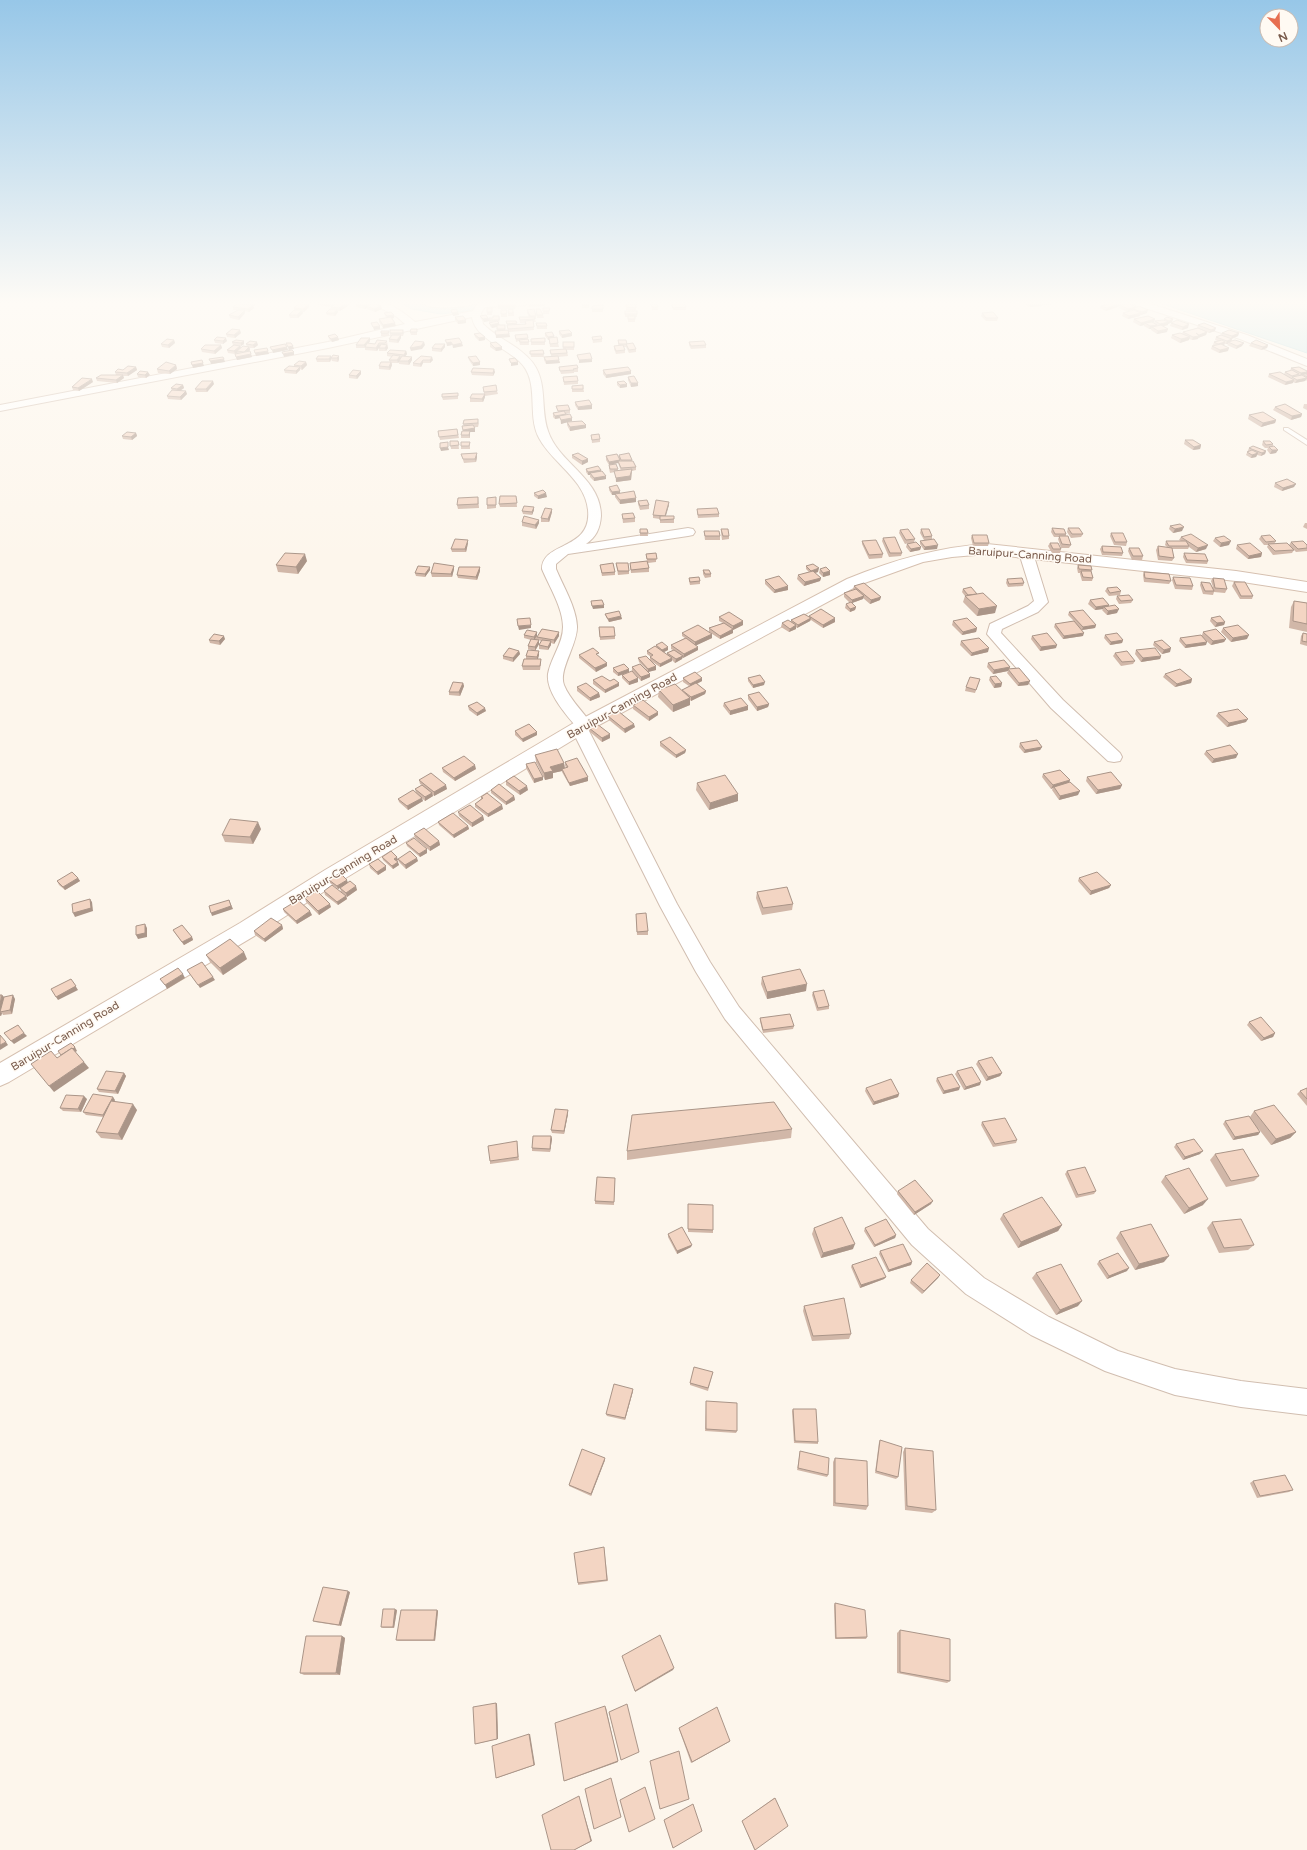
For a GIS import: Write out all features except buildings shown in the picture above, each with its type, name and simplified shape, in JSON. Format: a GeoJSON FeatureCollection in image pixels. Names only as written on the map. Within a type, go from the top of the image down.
{"type":"FeatureCollection","features":[{"type":"Feature","properties":{"kind":"main road","name":"Baruipur-Canning Road"},"geometry":{"type":"LineString","coordinates":[[0,1075],[248,929],[332,876],[581,727],[853,582],[887,568],[937,553],[987,549],[1236,576],[1307,587]]}},
{"type":"Feature","properties":{"kind":"street"},"geometry":{"type":"LineString","coordinates":[[0,408],[101,388]]}},
{"type":"Feature","properties":{"kind":"street"},"geometry":{"type":"LineString","coordinates":[[535,388],[540,427],[546,439],[557,454],[581,480],[593,500],[593,526],[586,537],[576,545],[560,552],[549,563],[549,569],[568,615],[570,627],[567,645],[556,673],[556,684],[581,727],[669,906],[703,967],[732,1013],[920,1237],[945,1261],[975,1286],[1034,1322],[1114,1362],[1175,1382],[1241,1394],[1307,1402]]}},
{"type":"Feature","properties":{"kind":"street"},"geometry":{"type":"LineString","coordinates":[[560,552],[688,532]]}},
{"type":"Feature","properties":{"kind":"street"},"geometry":{"type":"LineString","coordinates":[[1026,553],[1041,602],[1033,609],[995,627],[994,634],[1057,704],[1114,757]]}},
{"type":"Feature","properties":{"kind":"lane"},"geometry":{"type":"LineString","coordinates":[[1286,429],[1307,443]]}}]}
